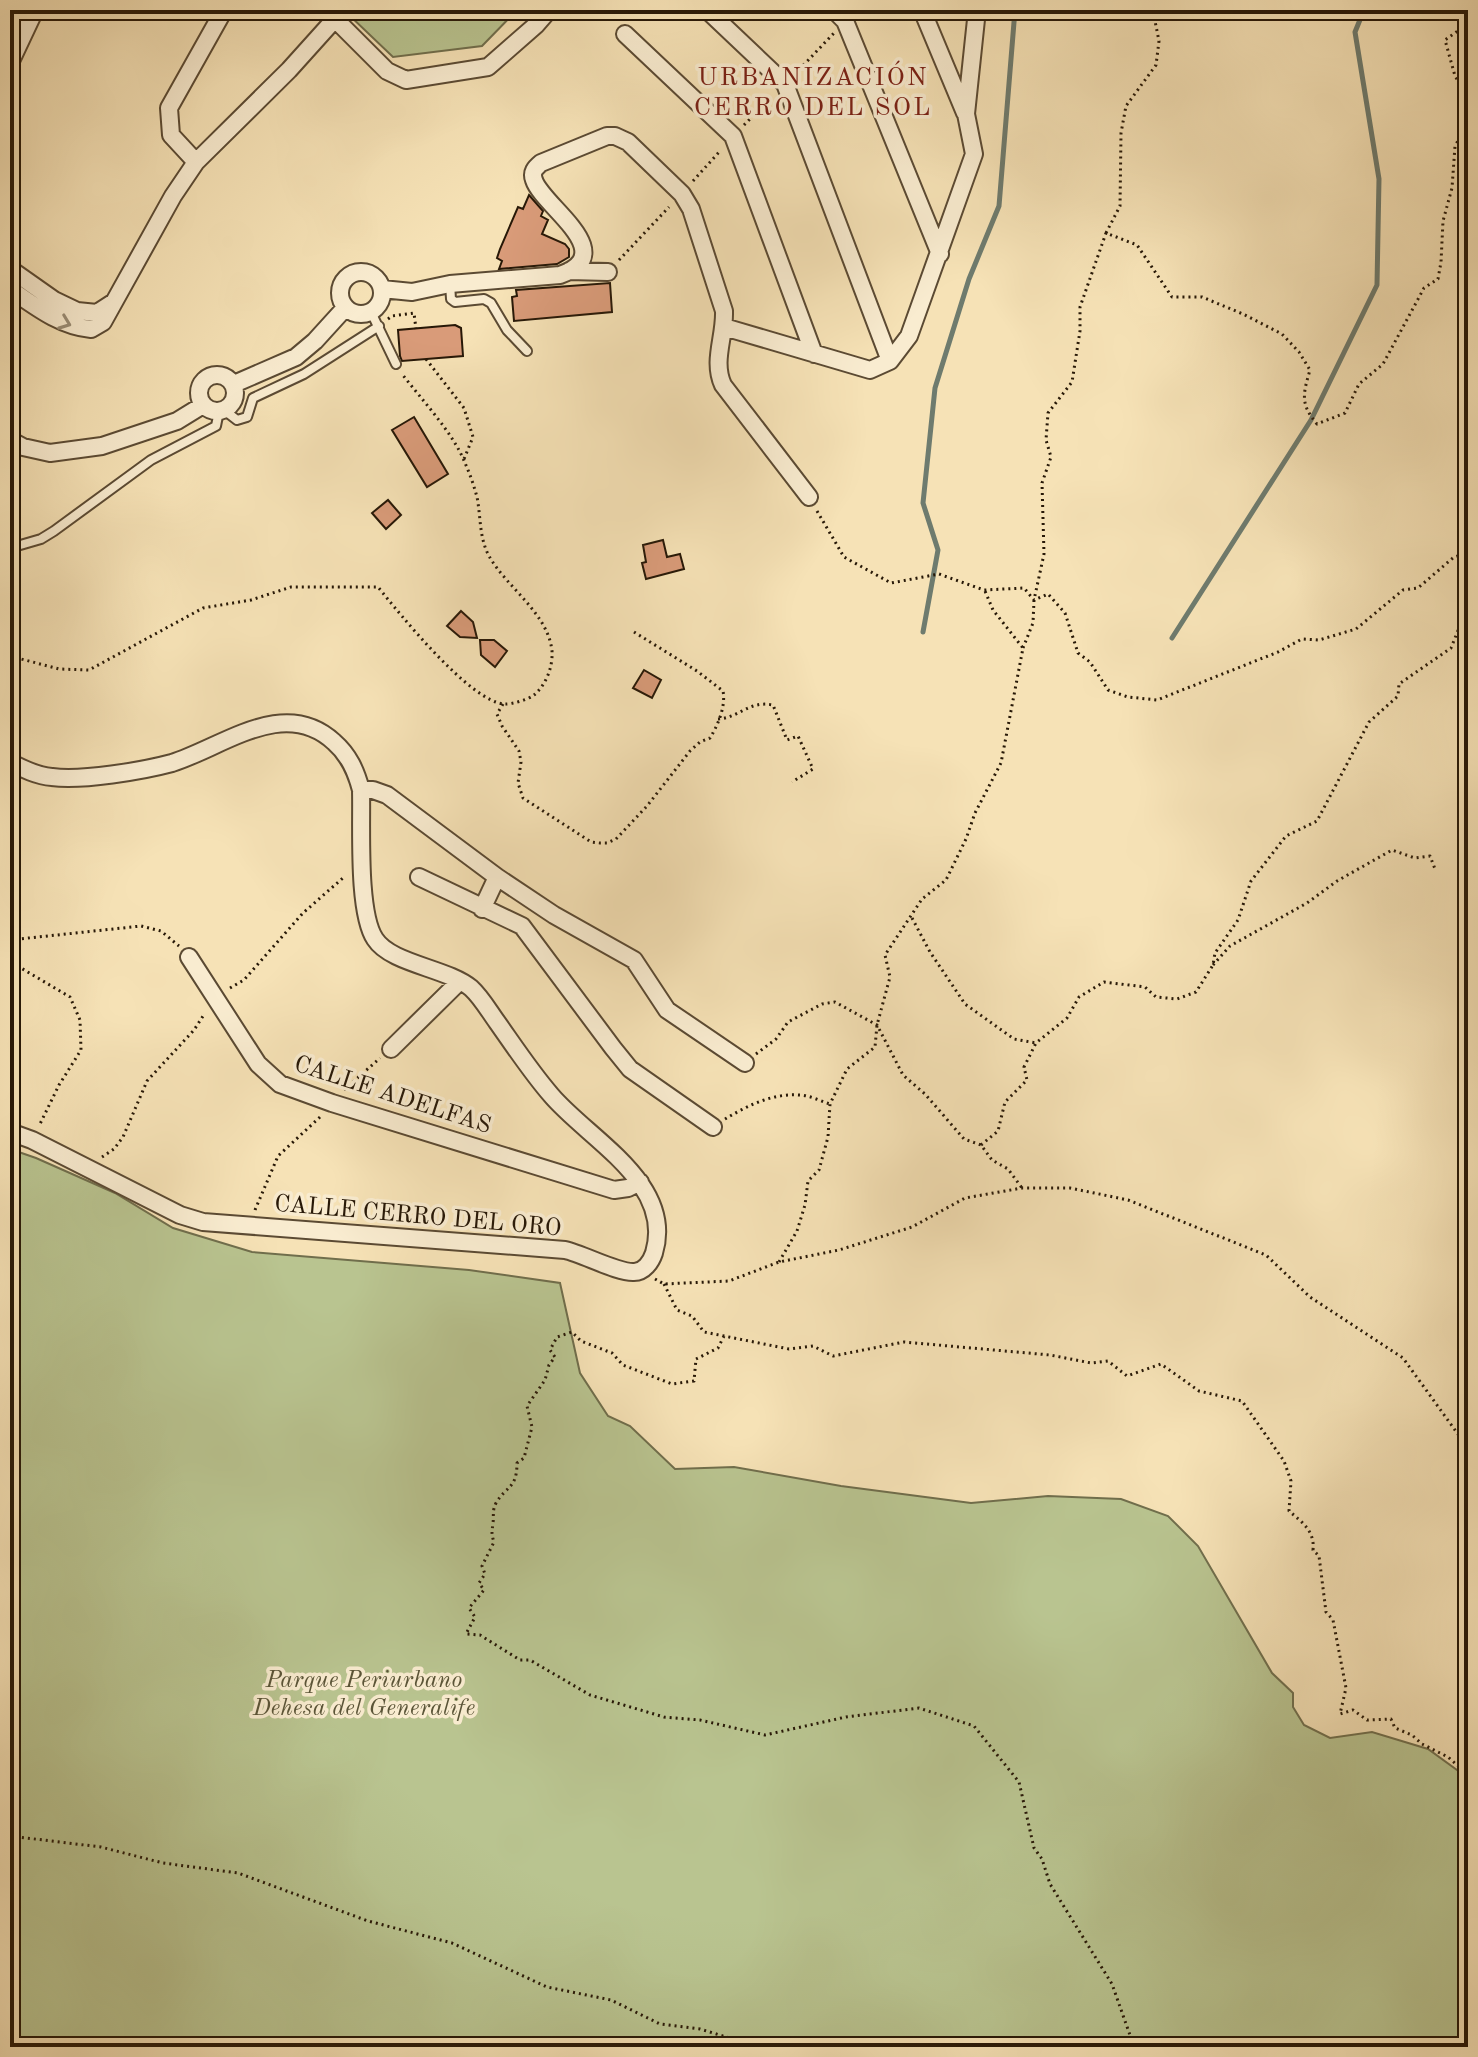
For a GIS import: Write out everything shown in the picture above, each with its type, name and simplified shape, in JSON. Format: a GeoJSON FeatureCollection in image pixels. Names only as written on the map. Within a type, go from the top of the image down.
{"type":"FeatureCollection","features":[{"type":"Feature","properties":{"kind":"street"},"geometry":{"type":"LineString","coordinates":[[10,63],[35,10]]}},
{"type":"Feature","properties":{"kind":"street"},"geometry":{"type":"LineString","coordinates":[[196,162],[171,135],[169,108],[224,10]]}},
{"type":"Feature","properties":{"kind":"street"},"geometry":{"type":"LineString","coordinates":[[10,289],[49,316],[77,328],[91,329],[103,322],[173,196],[196,162],[289,70],[339,14],[387,71],[406,80],[488,67],[549,10]]}},
{"type":"Feature","properties":{"kind":"street"},"geometry":{"type":"LineString","coordinates":[[707,10],[785,84],[890,361]]}},
{"type":"Feature","properties":{"kind":"street"},"geometry":{"type":"LineString","coordinates":[[834,10],[845,21],[940,254]]}},
{"type":"Feature","properties":{"kind":"street"},"geometry":{"type":"LineString","coordinates":[[724,327],[870,370],[890,361],[909,336],[974,154],[966,114],[922,10]]}},
{"type":"Feature","properties":{"kind":"street"},"geometry":{"type":"LineString","coordinates":[[966,114],[975,11]]}},
{"type":"Feature","properties":{"kind":"street"},"geometry":{"type":"LineString","coordinates":[[625,34],[733,136],[814,354]]}},
{"type":"Feature","properties":{"kind":"street"},"geometry":{"type":"LineString","coordinates":[[382,289],[412,292],[450,284],[560,275],[569,271],[582,258],[581,240],[537,185],[533,173],[541,163],[607,136],[621,138],[686,200],[691,209],[724,311],[717,364],[719,377],[809,497]]}},
{"type":"Feature","properties":{"kind":"street"},"geometry":{"type":"LineString","coordinates":[[10,269],[54,300],[77,311],[97,313],[115,301]]}},
{"type":"Feature","properties":{"kind":"street"},"geometry":{"type":"LineString","coordinates":[[569,271],[608,272]]}},
{"type":"Feature","properties":{"kind":"street"},"geometry":{"type":"LineString","coordinates":[[361,272],[368,274],[382,289],[375,319],[345,308],[341,302],[341,288],[348,277],[361,272]]}},
{"type":"Feature","properties":{"kind":"street"},"geometry":{"type":"LineString","coordinates":[[234,384],[296,357],[345,308]]}},
{"type":"Feature","properties":{"kind":"street"},"geometry":{"type":"LineString","coordinates":[[10,440],[23,447],[50,453],[102,446],[233,402],[234,384],[225,376],[207,377],[199,387],[199,399],[215,408]]}},
{"type":"Feature","properties":{"kind":"street"},"geometry":{"type":"LineString","coordinates":[[10,762],[38,775],[69,778],[157,767],[187,759],[265,725],[293,723],[323,732],[356,770],[361,790],[365,914],[369,929],[381,947],[460,981],[477,994],[557,1103],[628,1167],[650,1199],[656,1222],[653,1256],[642,1270]]}},
{"type":"Feature","properties":{"kind":"street"},"geometry":{"type":"LineString","coordinates":[[361,790],[387,795],[497,877],[554,915],[634,960],[667,1010],[745,1063]]}},
{"type":"Feature","properties":{"kind":"street"},"geometry":{"type":"LineString","coordinates":[[419,877],[522,926],[630,1069],[713,1127]]}},
{"type":"Feature","properties":{"kind":"street"},"geometry":{"type":"LineString","coordinates":[[482,909],[497,877]]}},
{"type":"Feature","properties":{"kind":"street","name":"CALLE ADELFAS"},"geometry":{"type":"LineString","coordinates":[[189,957],[258,1064],[280,1084],[614,1190],[640,1182]]}},
{"type":"Feature","properties":{"kind":"street"},"geometry":{"type":"LineString","coordinates":[[391,1049],[460,981]]}},
{"type":"Feature","properties":{"kind":"street","name":"CALLE CERRO DEL ORO"},"geometry":{"type":"LineString","coordinates":[[10,1132],[32,1140],[180,1215],[203,1222],[565,1250],[622,1271],[635,1273],[642,1270]]}},
{"type":"Feature","properties":{"kind":"lane"},"geometry":{"type":"LineString","coordinates":[[450,284],[451,299],[455,302],[484,299],[491,303],[507,330],[527,351]]}},
{"type":"Feature","properties":{"kind":"lane"},"geometry":{"type":"LineString","coordinates":[[215,408],[237,420],[247,417],[253,398],[304,374],[375,319],[396,364]]}},
{"type":"Feature","properties":{"kind":"lane"},"geometry":{"type":"LineString","coordinates":[[10,548],[41,539],[151,460],[216,426],[215,408]]}},
{"type":"Feature","properties":{"kind":"path"},"geometry":{"type":"LineString","coordinates":[[779,1262],[797,1231],[808,1181],[819,1170],[828,1137],[830,1104],[847,1069],[875,1047],[877,1025],[890,977],[885,955],[922,899],[946,880],[1001,763],[1023,648],[1033,623],[1034,600],[1044,554],[1042,483],[1051,457],[1046,440],[1048,413],[1072,382],[1080,331],[1080,307],[1106,233],[1120,206],[1121,133],[1126,106],[1156,65],[1159,41],[1155,21],[1159,10]]}},
{"type":"Feature","properties":{"kind":"path"},"geometry":{"type":"LineString","coordinates":[[1466,27],[1445,40],[1455,76],[1468,97]]}},
{"type":"Feature","properties":{"kind":"path"},"geometry":{"type":"LineString","coordinates":[[1106,233],[1137,245],[1172,297],[1202,297],[1282,334],[1310,370],[1304,393],[1307,412],[1317,424],[1345,413],[1359,384],[1383,364],[1424,288],[1438,279],[1455,146],[1463,132],[1468,131]]}},
{"type":"Feature","properties":{"kind":"path"},"geometry":{"type":"LineString","coordinates":[[375,319],[414,313],[416,329]]}},
{"type":"Feature","properties":{"kind":"path"},"geometry":{"type":"LineString","coordinates":[[426,359],[464,408],[473,437],[464,459]]}},
{"type":"Feature","properties":{"kind":"path"},"geometry":{"type":"LineString","coordinates":[[10,656],[59,669],[89,670],[203,608],[251,600],[291,587],[378,587],[425,645],[477,692],[503,704],[535,694],[550,669],[552,652],[546,633],[534,612],[509,585],[488,553],[480,527],[477,498],[464,459],[396,364]]}},
{"type":"Feature","properties":{"kind":"path"},"geometry":{"type":"LineString","coordinates":[[809,497],[844,557],[891,583],[939,574],[984,590],[1024,588],[1034,600]]}},
{"type":"Feature","properties":{"kind":"path"},"geometry":{"type":"LineString","coordinates":[[1034,600],[1048,594],[1065,613],[1078,653],[1090,662],[1108,690],[1128,697],[1157,700],[1278,652],[1302,639],[1319,640],[1356,629],[1403,590],[1418,588],[1454,557],[1468,553]]}},
{"type":"Feature","properties":{"kind":"path"},"geometry":{"type":"LineString","coordinates":[[984,590],[993,610],[1023,648]]}},
{"type":"Feature","properties":{"kind":"path"},"geometry":{"type":"LineString","coordinates":[[1213,965],[1215,953],[1238,920],[1251,881],[1286,836],[1317,821],[1369,722],[1398,696],[1399,684],[1451,648],[1461,623],[1468,617]]}},
{"type":"Feature","properties":{"kind":"path"},"geometry":{"type":"LineString","coordinates":[[503,704],[497,714],[519,751],[518,783],[523,798],[591,842],[607,843],[616,839],[647,806],[690,751],[710,738],[725,698],[723,691],[697,671],[634,632]]}},
{"type":"Feature","properties":{"kind":"path"},"geometry":{"type":"LineString","coordinates":[[718,719],[750,706],[773,705],[787,740],[798,736],[813,769],[792,782]]}},
{"type":"Feature","properties":{"kind":"path"},"geometry":{"type":"LineString","coordinates":[[981,1145],[998,1131],[1005,1102],[1027,1080],[1024,1067],[1036,1043],[1067,1018],[1079,997],[1104,982],[1145,987],[1156,997],[1177,999],[1196,992],[1230,946],[1392,850],[1415,858],[1430,856],[1435,869]]}},
{"type":"Feature","properties":{"kind":"path"},"geometry":{"type":"LineString","coordinates":[[93,1171],[100,1159],[114,1149],[123,1137],[147,1081],[194,1030],[215,997],[244,980],[303,913],[348,874],[363,873]]}},
{"type":"Feature","properties":{"kind":"path"},"geometry":{"type":"LineString","coordinates":[[912,916],[930,952],[965,1004],[1014,1039],[1036,1043]]}},
{"type":"Feature","properties":{"kind":"path"},"geometry":{"type":"LineString","coordinates":[[10,940],[141,926],[161,931],[189,957]]}},
{"type":"Feature","properties":{"kind":"path"},"geometry":{"type":"LineString","coordinates":[[10,956],[21,968],[70,997],[80,1020],[81,1050],[59,1085],[32,1140]]}},
{"type":"Feature","properties":{"kind":"path"},"geometry":{"type":"LineString","coordinates":[[745,1063],[776,1039],[788,1022],[822,1004],[835,1002],[877,1025],[903,1075],[925,1094],[964,1139],[981,1145],[992,1160],[1008,1169],[1022,1188]]}},
{"type":"Feature","properties":{"kind":"path"},"geometry":{"type":"LineString","coordinates":[[338,1096],[391,1049]]}},
{"type":"Feature","properties":{"kind":"path"},"geometry":{"type":"LineString","coordinates":[[713,1127],[745,1107],[776,1096],[801,1095],[830,1104]]}},
{"type":"Feature","properties":{"kind":"path"},"geometry":{"type":"LineString","coordinates":[[248,1225],[278,1156],[325,1112]]}},
{"type":"Feature","properties":{"kind":"path"},"geometry":{"type":"LineString","coordinates":[[664,1284],[729,1281],[779,1262],[839,1250],[912,1227],[965,1198],[1022,1188],[1070,1188],[1128,1200],[1266,1255],[1310,1297],[1403,1358],[1468,1448]]}},
{"type":"Feature","properties":{"kind":"path"},"geometry":{"type":"LineString","coordinates":[[642,1270],[664,1284],[677,1310],[692,1316],[704,1332],[789,1349],[813,1346],[833,1356],[904,1342],[1050,1355],[1091,1363],[1108,1361],[1127,1376],[1161,1364],[1199,1391],[1242,1401],[1284,1461],[1291,1481],[1289,1511],[1307,1526],[1314,1542],[1313,1550],[1319,1556],[1326,1612],[1333,1620],[1346,1688],[1340,1714],[1353,1710],[1367,1720],[1391,1719],[1395,1728],[1448,1757],[1468,1775]]}},
{"type":"Feature","properties":{"kind":"path"},"geometry":{"type":"LineString","coordinates":[[724,1336],[718,1348],[696,1359],[694,1381],[672,1384],[623,1365],[612,1353],[581,1341],[572,1332],[557,1337],[550,1350],[555,1357],[545,1380],[527,1406],[532,1427],[524,1458],[517,1463],[517,1476],[509,1490],[497,1500],[492,1513],[494,1521],[490,1532],[494,1542],[482,1566],[485,1574],[479,1583],[484,1590],[469,1608],[475,1617],[466,1634],[480,1635],[520,1660],[530,1660],[590,1695],[664,1717],[700,1720],[765,1735],[846,1717],[919,1708],[974,1726],[1019,1782],[1034,1848],[1042,1859],[1050,1884],[1112,1984],[1131,2038],[1130,2047]]}},
{"type":"Feature","properties":{"kind":"path"},"geometry":{"type":"LineString","coordinates":[[10,1836],[101,1847],[163,1863],[238,1873],[368,1921],[452,1943],[547,1987],[611,2000],[660,2024],[700,2029],[759,2047]]}},
{"type":"Feature","properties":{"kind":"green space"},"geometry":{"type":"Polygon","coordinates":[[[352,10],[517,10],[482,46],[393,57],[348,14],[352,10]]]}},
{"type":"Feature","properties":{"kind":"green space","name":"Parque Periurbano Dehesa del Generalife"},"geometry":{"type":"Polygon","coordinates":[[[10,1149],[115,1193],[173,1228],[252,1252],[469,1270],[560,1283],[580,1373],[608,1416],[630,1426],[675,1469],[734,1467],[841,1486],[971,1503],[1048,1496],[1121,1499],[1168,1516],[1198,1546],[1272,1673],[1293,1693],[1293,1707],[1304,1725],[1330,1738],[1372,1732],[1428,1749],[1468,1778],[1468,2047],[10,2047],[10,1149]]]}},
{"type":"Feature","properties":{"kind":"building"},"geometry":{"type":"Polygon","coordinates":[[[529,195],[543,211],[541,216],[548,220],[542,234],[565,244],[569,257],[557,264],[499,269],[502,261],[497,258],[500,249],[518,207],[523,209],[529,195]]]}},
{"type":"Feature","properties":{"kind":"building"},"geometry":{"type":"Polygon","coordinates":[[[610,283],[612,312],[514,321],[512,297],[517,296],[516,290],[610,283]]]}},
{"type":"Feature","properties":{"kind":"building"},"geometry":{"type":"Polygon","coordinates":[[[455,325],[461,328],[463,356],[402,361],[398,330],[455,325]]]}},
{"type":"Feature","properties":{"kind":"building"},"geometry":{"type":"Polygon","coordinates":[[[414,417],[448,474],[427,487],[392,430],[414,417]]]}},
{"type":"Feature","properties":{"kind":"building"},"geometry":{"type":"Polygon","coordinates":[[[388,500],[401,515],[386,529],[372,513],[388,500]]]}},
{"type":"Feature","properties":{"kind":"building"},"geometry":{"type":"Polygon","coordinates":[[[663,540],[667,557],[680,554],[684,569],[646,579],[642,563],[646,562],[643,545],[663,540]]]}},
{"type":"Feature","properties":{"kind":"building"},"geometry":{"type":"Polygon","coordinates":[[[461,611],[473,622],[477,638],[460,637],[447,626],[461,611]]]}},
{"type":"Feature","properties":{"kind":"building"},"geometry":{"type":"Polygon","coordinates":[[[480,640],[494,640],[507,651],[495,667],[481,655],[480,640]]]}},
{"type":"Feature","properties":{"kind":"building"},"geometry":{"type":"Polygon","coordinates":[[[644,670],[661,680],[652,698],[633,688],[644,670]]]}},
{"type":"Feature","properties":{"kind":"waterway"},"geometry":{"type":"LineString","coordinates":[[923,632],[938,550],[923,503],[935,388],[969,279],[999,206],[1015,10]]}},
{"type":"Feature","properties":{"kind":"waterway"},"geometry":{"type":"LineString","coordinates":[[1172,638],[1311,420],[1377,285],[1379,179],[1355,32],[1364,10]]}},
{"type":"Feature","properties":{"kind":"district","name":"URBANIZACIÓN CERRO DEL SOL"},"geometry":{"type":"Point","coordinates":[813,91]}}]}
